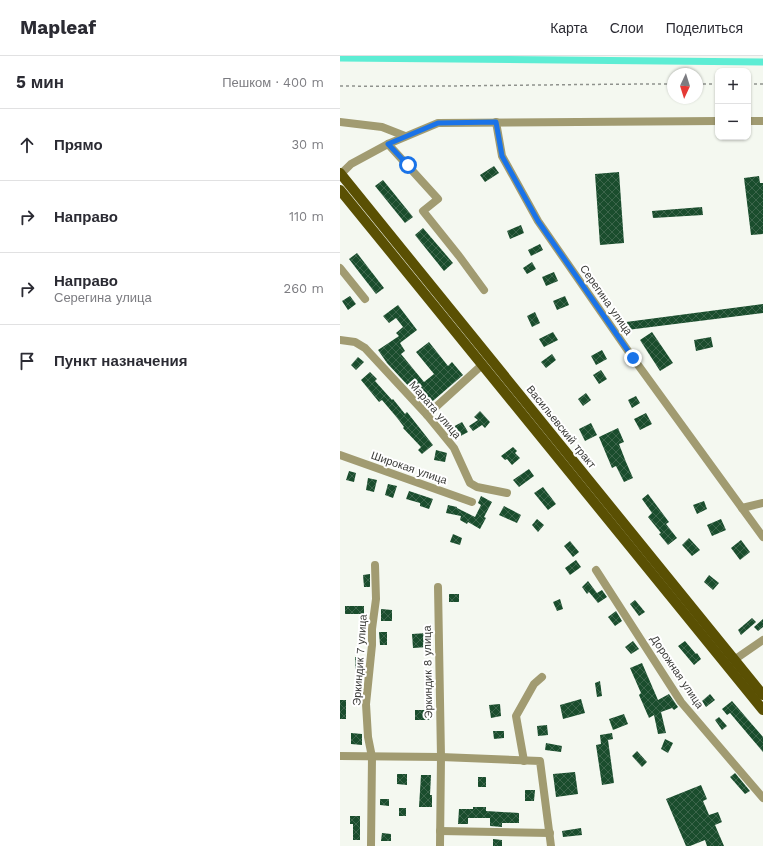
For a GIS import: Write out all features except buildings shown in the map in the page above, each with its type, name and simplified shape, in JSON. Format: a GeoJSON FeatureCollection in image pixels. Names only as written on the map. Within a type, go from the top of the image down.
{"type":"FeatureCollection","features":[{"type":"Feature","properties":{"kind":"main road","name":"Васильевский тракт"},"geometry":{"type":"LineString","coordinates":[[340,174],[763,695]]}},
{"type":"Feature","properties":{"kind":"main road","name":"Васильевский тракт"},"geometry":{"type":"LineString","coordinates":[[340,190],[763,710]]}},
{"type":"Feature","properties":{"kind":"street"},"geometry":{"type":"LineString","coordinates":[[751,121],[763,120]]}},
{"type":"Feature","properties":{"kind":"street"},"geometry":{"type":"LineString","coordinates":[[340,174],[351,164],[388,144],[438,123],[715,121]]}},
{"type":"Feature","properties":{"kind":"street"},"geometry":{"type":"LineString","coordinates":[[340,122],[382,127],[405,136]]}},
{"type":"Feature","properties":{"kind":"street","name":"Серегина улица"},"geometry":{"type":"LineString","coordinates":[[496,122],[502,156],[538,221],[633,358],[763,537]]}},
{"type":"Feature","properties":{"kind":"street"},"geometry":{"type":"LineString","coordinates":[[388,144],[438,199],[423,211],[484,290]]}},
{"type":"Feature","properties":{"kind":"street"},"geometry":{"type":"LineString","coordinates":[[340,268],[365,299]]}},
{"type":"Feature","properties":{"kind":"street","name":"Марата улица"},"geometry":{"type":"LineString","coordinates":[[340,340],[355,342],[365,348],[427,415],[454,448],[470,484],[477,487],[508,493]]}},
{"type":"Feature","properties":{"kind":"street"},"geometry":{"type":"LineString","coordinates":[[427,415],[482,365]]}},
{"type":"Feature","properties":{"kind":"street","name":"Широкая улица"},"geometry":{"type":"LineString","coordinates":[[340,455],[472,502]]}},
{"type":"Feature","properties":{"kind":"street"},"geometry":{"type":"LineString","coordinates":[[742,508],[763,503]]}},
{"type":"Feature","properties":{"kind":"street","name":"Эркиндик 7 улица"},"geometry":{"type":"LineString","coordinates":[[371,846],[372,756],[368,737],[366,704],[376,599],[375,565]]}},
{"type":"Feature","properties":{"kind":"street","name":"Дорожная улица"},"geometry":{"type":"LineString","coordinates":[[596,570],[681,702],[763,798]]}},
{"type":"Feature","properties":{"kind":"street","name":"Эркиндик 8 улица"},"geometry":{"type":"LineString","coordinates":[[438,586],[441,757],[440,846]]}},
{"type":"Feature","properties":{"kind":"street"},"geometry":{"type":"LineString","coordinates":[[734,660],[763,640]]}},
{"type":"Feature","properties":{"kind":"street"},"geometry":{"type":"LineString","coordinates":[[524,761],[516,716],[534,684],[542,677]]}},
{"type":"Feature","properties":{"kind":"street"},"geometry":{"type":"LineString","coordinates":[[340,756],[441,757],[540,761],[551,846]]}},
{"type":"Feature","properties":{"kind":"street"},"geometry":{"type":"LineString","coordinates":[[440,831],[550,833]]}},
{"type":"Feature","properties":{"kind":"path"},"geometry":{"type":"LineString","coordinates":[[340,86],[412,87],[667,84]]}},
{"type":"Feature","properties":{"kind":"path"},"geometry":{"type":"LineString","coordinates":[[703,84],[715,84]]}},
{"type":"Feature","properties":{"kind":"path"},"geometry":{"type":"LineString","coordinates":[[751,84],[763,84]]}},
{"type":"Feature","properties":{"kind":"waterway"},"geometry":{"type":"LineString","coordinates":[[340,58],[763,62]]}},
{"type":"Feature","properties":{"kind":"route"},"geometry":{"type":"LineString","coordinates":[[408,165],[388,144],[438,123],[496,122],[502,156],[538,221],[633,358]]}}]}
